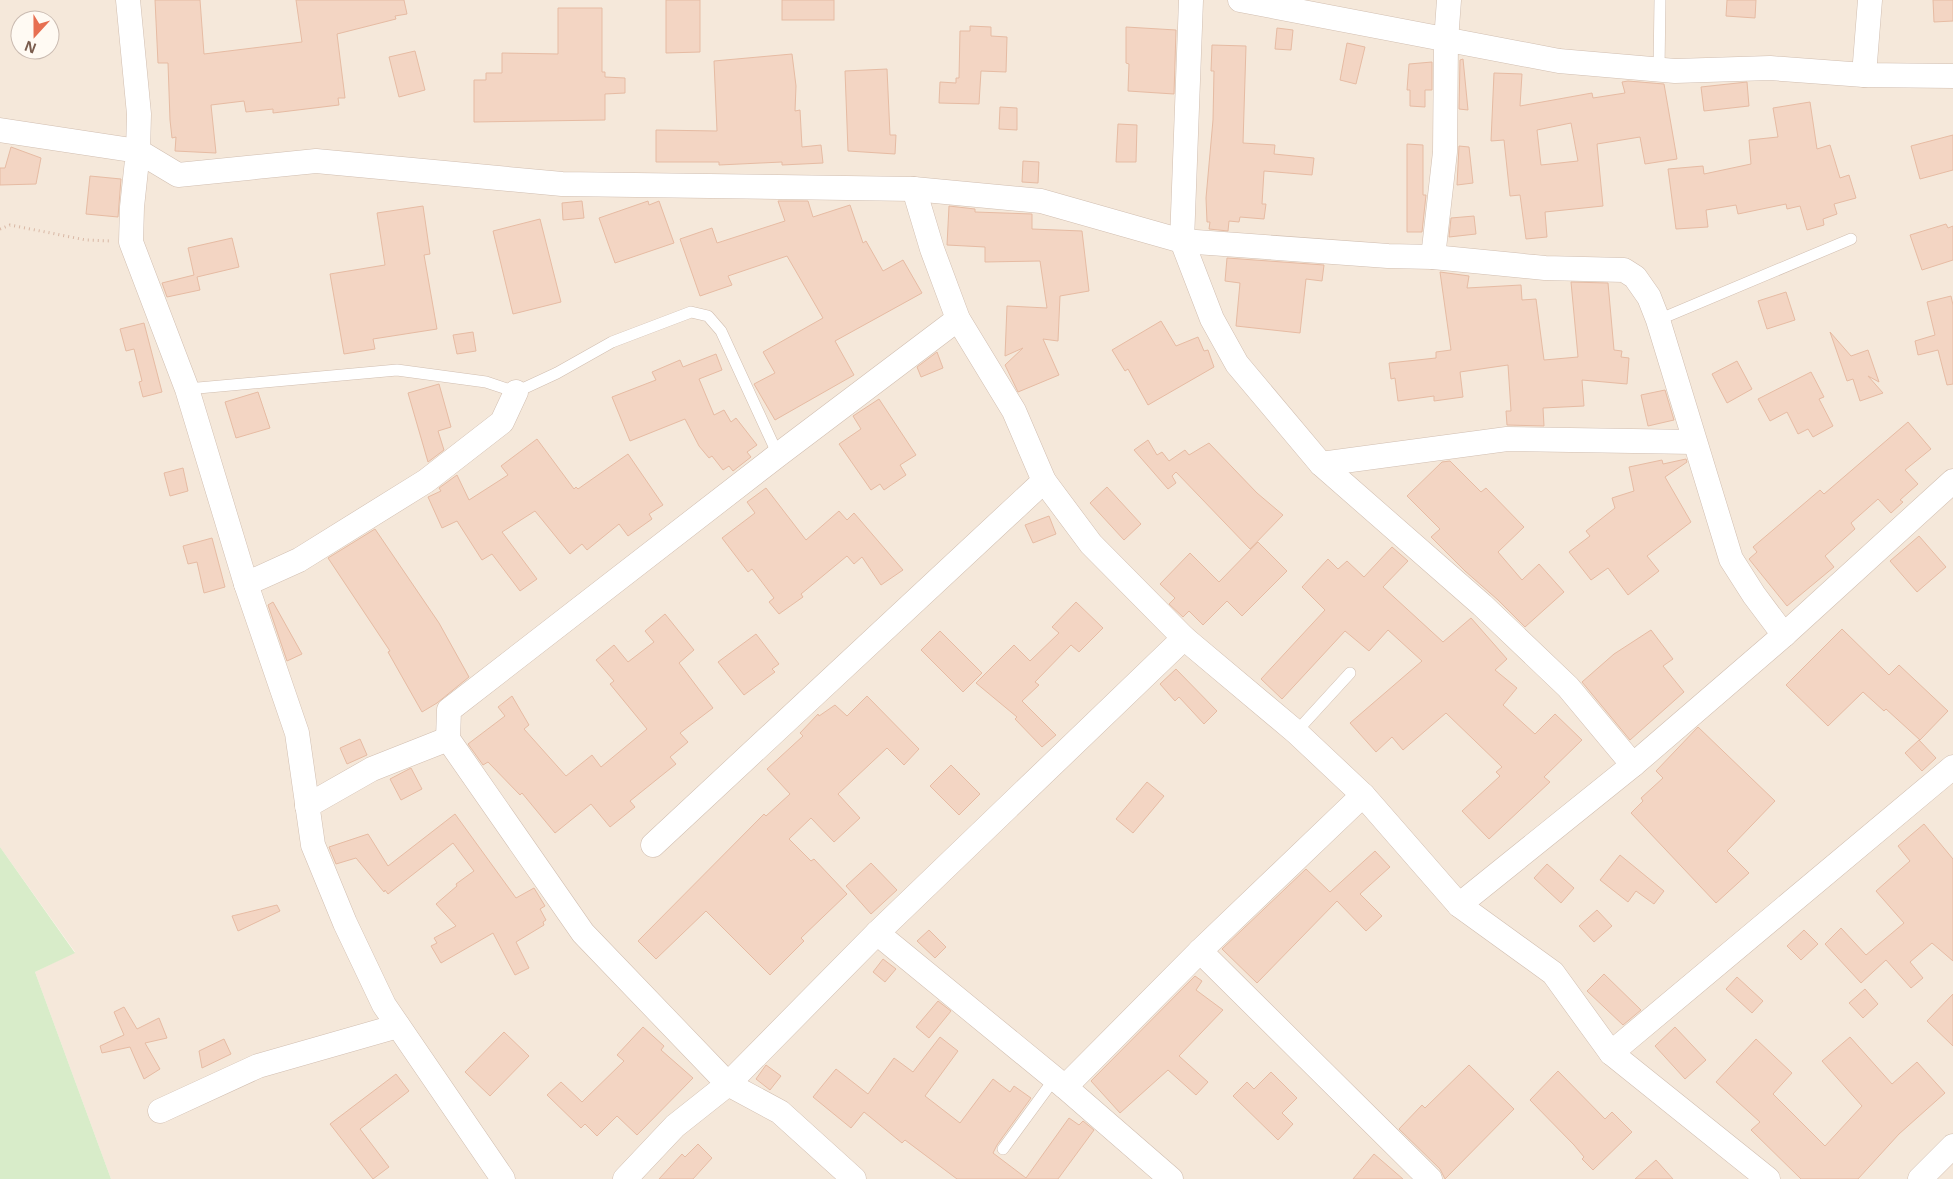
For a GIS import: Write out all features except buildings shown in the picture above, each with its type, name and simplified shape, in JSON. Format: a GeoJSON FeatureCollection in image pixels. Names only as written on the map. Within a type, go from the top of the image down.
{"type":"FeatureCollection","features":[{"type":"Feature","properties":{"kind":"street"},"geometry":{"type":"LineString","coordinates":[[128,0],[138,114],[138,151],[132,207],[131,242],[187,390],[246,584],[297,732],[313,845],[344,923],[384,1005],[503,1179]]}},
{"type":"Feature","properties":{"kind":"street"},"geometry":{"type":"LineString","coordinates":[[1191,0],[1182,241],[1212,319],[1237,364],[1321,464],[1482,605],[1554,673],[1618,745],[1633,765]]}},
{"type":"Feature","properties":{"kind":"street"},"geometry":{"type":"LineString","coordinates":[[1240,0],[1446,41],[1559,61],[1676,71],[1770,68],[1864,75],[1953,76]]}},
{"type":"Feature","properties":{"kind":"street"},"geometry":{"type":"LineString","coordinates":[[1433,257],[1445,152],[1446,41],[1449,0]]}},
{"type":"Feature","properties":{"kind":"street"},"geometry":{"type":"LineString","coordinates":[[1864,75],[1870,0]]}},
{"type":"Feature","properties":{"kind":"street"},"geometry":{"type":"LineString","coordinates":[[0,130],[138,151],[178,175],[316,161],[562,184],[914,189],[1041,201],[1182,241],[1378,256],[1433,257],[1545,268],[1624,270],[1635,277],[1649,297],[1658,320],[1731,559],[1754,595],[1784,635]]}},
{"type":"Feature","properties":{"kind":"street"},"geometry":{"type":"LineString","coordinates":[[914,189],[932,249],[958,319],[1014,411],[1044,481],[1091,544],[1184,638],[1296,732],[1363,795],[1459,905],[1553,973],[1611,1053],[1768,1179]]}},
{"type":"Feature","properties":{"kind":"street"},"geometry":{"type":"LineString","coordinates":[[854,1179],[780,1112],[728,1084],[583,933],[448,739],[449,710],[778,455],[958,319]]}},
{"type":"Feature","properties":{"kind":"street"},"geometry":{"type":"LineString","coordinates":[[246,584],[300,560],[426,481],[502,422],[516,392]]}},
{"type":"Feature","properties":{"kind":"street"},"geometry":{"type":"LineString","coordinates":[[1321,464],[1507,439],[1694,442]]}},
{"type":"Feature","properties":{"kind":"street"},"geometry":{"type":"LineString","coordinates":[[653,845],[1044,481]]}},
{"type":"Feature","properties":{"kind":"street"},"geometry":{"type":"LineString","coordinates":[[1459,905],[1633,765],[1784,635],[1953,481]]}},
{"type":"Feature","properties":{"kind":"street"},"geometry":{"type":"LineString","coordinates":[[625,1179],[675,1126],[728,1084],[877,933],[1184,638]]}},
{"type":"Feature","properties":{"kind":"street"},"geometry":{"type":"LineString","coordinates":[[307,806],[372,769],[448,739]]}},
{"type":"Feature","properties":{"kind":"street"},"geometry":{"type":"LineString","coordinates":[[1611,1053],[1953,767]]}},
{"type":"Feature","properties":{"kind":"street"},"geometry":{"type":"LineString","coordinates":[[1060,1083],[1363,795]]}},
{"type":"Feature","properties":{"kind":"street"},"geometry":{"type":"LineString","coordinates":[[877,933],[1060,1083],[1171,1179]]}},
{"type":"Feature","properties":{"kind":"street"},"geometry":{"type":"LineString","coordinates":[[1200,951],[1430,1179]]}},
{"type":"Feature","properties":{"kind":"street"},"geometry":{"type":"LineString","coordinates":[[160,1111],[258,1066],[398,1026]]}},
{"type":"Feature","properties":{"kind":"street"},"geometry":{"type":"LineString","coordinates":[[1920,1179],[1953,1146]]}},
{"type":"Feature","properties":{"kind":"lane"},"geometry":{"type":"LineString","coordinates":[[1659,69],[1660,0]]}},
{"type":"Feature","properties":{"kind":"lane"},"geometry":{"type":"LineString","coordinates":[[1658,320],[1851,239]]}},
{"type":"Feature","properties":{"kind":"lane"},"geometry":{"type":"LineString","coordinates":[[187,390],[397,370],[486,382],[516,392],[558,373],[612,342],[691,312],[708,316],[721,331],[778,455]]}},
{"type":"Feature","properties":{"kind":"lane"},"geometry":{"type":"LineString","coordinates":[[1296,732],[1350,673]]}},
{"type":"Feature","properties":{"kind":"lane"},"geometry":{"type":"LineString","coordinates":[[1004,1149],[1060,1083]]}},
{"type":"Feature","properties":{"kind":"path"},"geometry":{"type":"LineString","coordinates":[[0,229],[10,225],[86,240],[131,242]]}},
{"type":"Feature","properties":{"kind":"shaded area"},"geometry":{"type":"Polygon","coordinates":[[[0,0],[1953,0],[1953,1179],[111,1179],[35,972],[75,952],[0,847],[0,0]]]}},
{"type":"Feature","properties":{"kind":"green space"},"geometry":{"type":"Polygon","coordinates":[[[0,847],[75,953],[35,972],[111,1179],[0,1179],[0,847]]]}}]}
